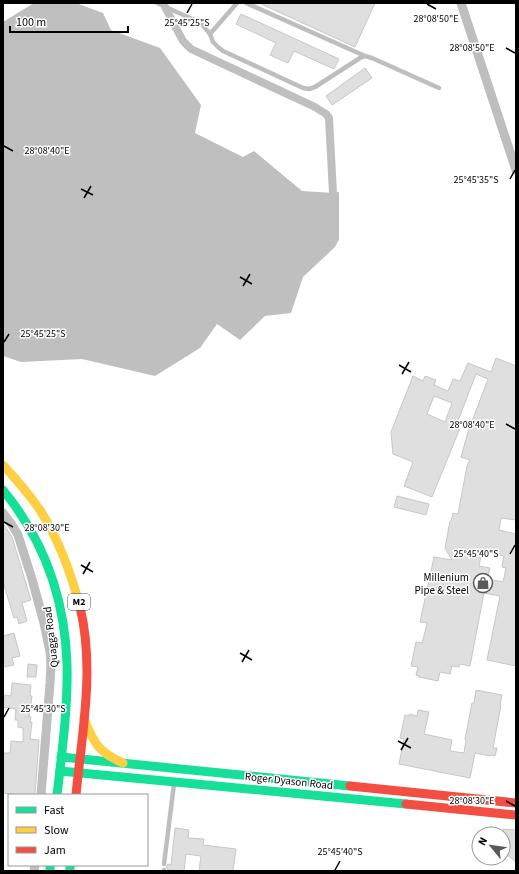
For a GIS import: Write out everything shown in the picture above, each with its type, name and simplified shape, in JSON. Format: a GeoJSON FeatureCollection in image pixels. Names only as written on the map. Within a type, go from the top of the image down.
{"type":"FeatureCollection","features":[{"type":"Feature","properties":{"kind":"main road","name":"M2"},"geometry":{"type":"LineString","coordinates":[[3,465],[21,485],[41,512],[64,556],[72,577],[82,613],[87,657],[87,678],[76,794]]}},
{"type":"Feature","properties":{"kind":"main road","name":"Quagga Road"},"geometry":{"type":"LineString","coordinates":[[3,490],[29,525],[52,576],[60,604],[67,652],[67,678],[57,794]]}},
{"type":"Feature","properties":{"kind":"main road"},"geometry":{"type":"LineString","coordinates":[[84,719],[93,740],[99,748],[109,756],[123,763]]}},
{"type":"Feature","properties":{"kind":"main road","name":"Roger Dyason Road"},"geometry":{"type":"LineString","coordinates":[[61,757],[516,803]]}},
{"type":"Feature","properties":{"kind":"main road","name":"Roger Dyason Road"},"geometry":{"type":"LineString","coordinates":[[60,771],[516,815]]}},
{"type":"Feature","properties":{"kind":"street"},"geometry":{"type":"LineString","coordinates":[[461,3],[516,170]]}},
{"type":"Feature","properties":{"kind":"street"},"geometry":{"type":"LineString","coordinates":[[3,513],[18,535],[32,579],[50,652],[50,683],[41,794]]}},
{"type":"Feature","properties":{"kind":"lane"},"geometry":{"type":"LineString","coordinates":[[210,34],[237,3]]}},
{"type":"Feature","properties":{"kind":"lane"},"geometry":{"type":"LineString","coordinates":[[246,3],[439,88]]}},
{"type":"Feature","properties":{"kind":"lane"},"geometry":{"type":"LineString","coordinates":[[158,4],[201,23],[210,34],[213,42],[223,51],[303,88],[309,89],[315,87],[365,56]]}},
{"type":"Feature","properties":{"kind":"lane"},"geometry":{"type":"LineString","coordinates":[[164,864],[174,782]]}},
{"type":"Feature","properties":{"kind":"shaded area"},"geometry":{"type":"Polygon","coordinates":[[[34,3],[76,3],[103,13],[111,30],[160,48],[201,105],[195,133],[243,157],[254,151],[302,191],[339,192],[339,239],[335,247],[303,277],[291,313],[265,316],[240,340],[217,324],[200,348],[155,376],[82,359],[21,362],[3,356],[3,22],[34,3]]]}},
{"type":"Feature","properties":{"kind":"building"},"geometry":{"type":"Polygon","coordinates":[[[259,3],[375,3],[355,47],[259,3]]]}},
{"type":"Feature","properties":{"kind":"building"},"geometry":{"type":"Polygon","coordinates":[[[241,14],[339,59],[334,69],[294,51],[288,63],[270,55],[276,43],[236,24],[241,14]]]}},
{"type":"Feature","properties":{"kind":"building"},"geometry":{"type":"Polygon","coordinates":[[[365,68],[372,78],[332,105],[326,96],[365,68]]]}},
{"type":"Feature","properties":{"kind":"building"},"geometry":{"type":"Polygon","coordinates":[[[496,358],[516,366],[516,520],[501,518],[499,530],[516,534],[516,666],[487,660],[500,596],[484,593],[470,666],[460,664],[459,667],[452,666],[450,674],[440,672],[438,681],[419,677],[416,675],[418,667],[411,666],[416,642],[422,643],[427,623],[420,622],[434,557],[452,560],[445,548],[453,513],[458,514],[467,466],[470,460],[461,457],[468,432],[488,379],[476,374],[456,426],[460,428],[432,497],[404,486],[413,462],[393,454],[391,432],[413,376],[423,381],[425,376],[436,380],[434,385],[448,391],[453,379],[460,381],[468,363],[491,372],[496,358]],[[434,396],[427,414],[445,422],[452,403],[434,396]],[[482,551],[479,566],[490,568],[487,579],[503,582],[506,568],[502,567],[504,556],[482,551]]]}},
{"type":"Feature","properties":{"kind":"building"},"geometry":{"type":"Polygon","coordinates":[[[397,496],[429,504],[426,515],[394,507],[397,496]]]}},
{"type":"Feature","properties":{"kind":"building"},"geometry":{"type":"Polygon","coordinates":[[[3,523],[12,537],[31,600],[22,603],[27,621],[19,624],[17,617],[14,618],[3,582],[3,523]]]}},
{"type":"Feature","properties":{"kind":"building"},"geometry":{"type":"Polygon","coordinates":[[[14,633],[20,656],[12,658],[14,665],[3,667],[3,636],[14,633]]]}},
{"type":"Feature","properties":{"kind":"building"},"geometry":{"type":"Polygon","coordinates":[[[28,664],[37,665],[36,677],[27,677],[28,664]]]}},
{"type":"Feature","properties":{"kind":"building"},"geometry":{"type":"Polygon","coordinates":[[[12,683],[31,685],[30,696],[32,696],[29,717],[31,717],[30,722],[32,722],[30,739],[39,740],[35,794],[3,793],[3,753],[10,753],[11,741],[23,742],[23,728],[18,727],[18,720],[15,720],[16,709],[3,707],[4,695],[11,696],[12,683]]]}},
{"type":"Feature","properties":{"kind":"building"},"geometry":{"type":"Polygon","coordinates":[[[476,690],[502,695],[493,748],[497,748],[495,756],[475,753],[470,778],[399,764],[404,739],[400,738],[405,715],[409,716],[409,714],[417,716],[418,710],[429,712],[424,734],[452,740],[450,751],[464,753],[465,739],[476,690]]]}},
{"type":"Feature","properties":{"kind":"building"},"geometry":{"type":"Polygon","coordinates":[[[175,828],[189,830],[188,838],[204,839],[203,845],[236,849],[233,871],[199,871],[201,856],[186,854],[184,871],[168,870],[166,867],[168,864],[171,865],[175,828]]]}},
{"type":"Feature","properties":{"kind":"building"},"geometry":{"type":"Polygon","coordinates":[[[511,830],[516,830],[516,862],[511,858],[511,830]]]}},
{"type":"Feature","properties":{"kind":"waterway"},"geometry":{"type":"LineString","coordinates":[[163,3],[183,41],[191,49],[315,107],[326,114],[329,118],[333,193]]}},
{"type":"Feature","properties":{"kind":"traffic: fast"},"geometry":{"type":"LineString","coordinates":[[3,490],[30,529],[41,550],[57,594],[62,617],[67,664],[67,697],[57,794]]}},
{"type":"Feature","properties":{"kind":"traffic: fast"},"geometry":{"type":"LineString","coordinates":[[61,757],[350,786]]}},
{"type":"Feature","properties":{"kind":"traffic: fast"},"geometry":{"type":"LineString","coordinates":[[60,771],[406,804]]}},
{"type":"Feature","properties":{"kind":"traffic: fast"},"geometry":{"type":"LineString","coordinates":[[50,866],[50,871]]}},
{"type":"Feature","properties":{"kind":"traffic: fast"},"geometry":{"type":"LineString","coordinates":[[70,866],[70,871]]}},
{"type":"Feature","properties":{"kind":"traffic: slow"},"geometry":{"type":"LineString","coordinates":[[3,465],[18,481],[47,521],[64,557],[80,607]]}},
{"type":"Feature","properties":{"kind":"traffic: slow"},"geometry":{"type":"LineString","coordinates":[[84,719],[94,741],[102,751],[123,763]]}},
{"type":"Feature","properties":{"kind":"traffic: jam"},"geometry":{"type":"LineString","coordinates":[[76,794],[84,724],[87,677],[87,654],[80,607]]}},
{"type":"Feature","properties":{"kind":"traffic: jam"},"geometry":{"type":"LineString","coordinates":[[350,786],[516,803]]}},
{"type":"Feature","properties":{"kind":"traffic: jam"},"geometry":{"type":"LineString","coordinates":[[406,804],[516,815]]}},
{"type":"Feature","properties":{"kind":"place","name":"Millenium Pipe & Steel"},"geometry":{"type":"Point","coordinates":[483,583]}}]}
